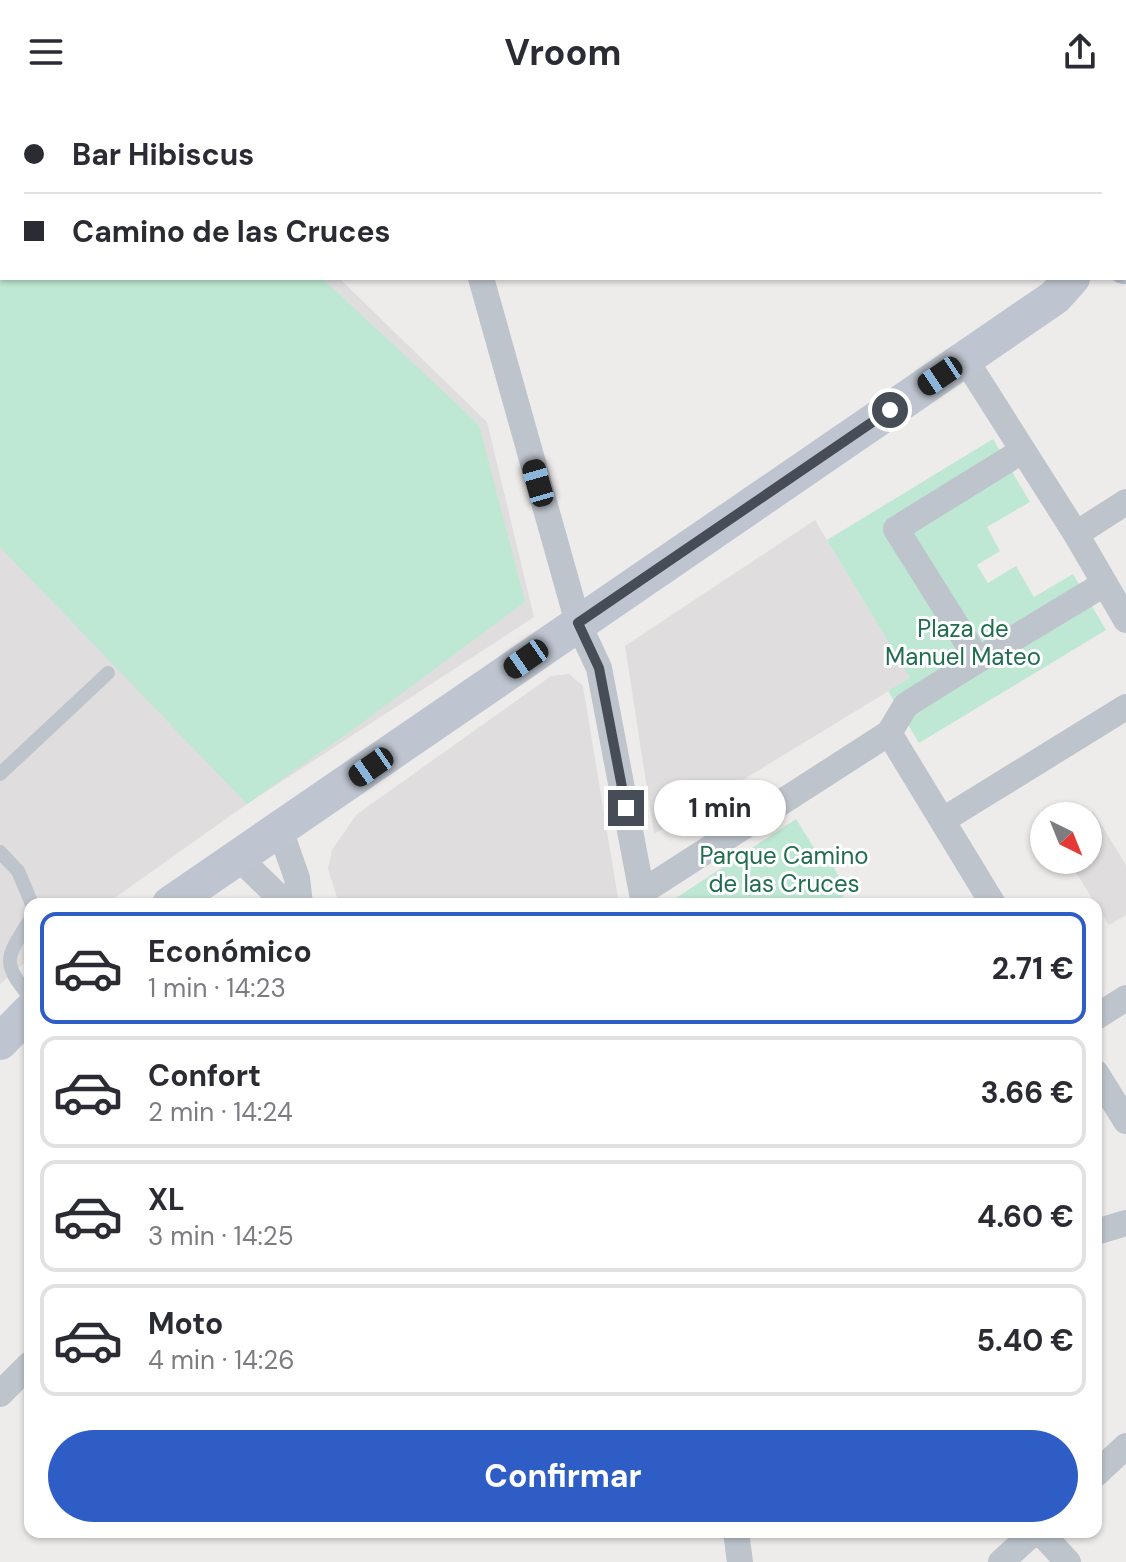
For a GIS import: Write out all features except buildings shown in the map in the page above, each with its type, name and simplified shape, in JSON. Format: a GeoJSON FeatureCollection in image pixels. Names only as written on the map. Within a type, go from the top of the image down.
{"type":"FeatureCollection","features":[{"type":"Feature","properties":{"kind":"main road"},"geometry":{"type":"LineString","coordinates":[[179,898],[965,359],[1059,284],[1072,293],[1098,280]]}},
{"type":"Feature","properties":{"kind":"main road"},"geometry":{"type":"LineString","coordinates":[[0,1042],[24,1017]]}},
{"type":"Feature","properties":{"kind":"street"},"geometry":{"type":"LineString","coordinates":[[482,280],[578,623],[599,668],[643,898],[889,733],[906,705],[1104,584]]}},
{"type":"Feature","properties":{"kind":"street"},"geometry":{"type":"LineString","coordinates":[[965,359],[1076,534],[1126,620]]}},
{"type":"Feature","properties":{"kind":"street"},"geometry":{"type":"LineString","coordinates":[[978,660],[896,529],[1022,451]]}},
{"type":"Feature","properties":{"kind":"street"},"geometry":{"type":"LineString","coordinates":[[1076,534],[1126,502]]}},
{"type":"Feature","properties":{"kind":"street"},"geometry":{"type":"LineString","coordinates":[[943,820],[1126,707]]}},
{"type":"Feature","properties":{"kind":"street"},"geometry":{"type":"LineString","coordinates":[[889,733],[989,898]]}},
{"type":"Feature","properties":{"kind":"street"},"geometry":{"type":"LineString","coordinates":[[280,830],[297,878],[297,898]]}},
{"type":"Feature","properties":{"kind":"street"},"geometry":{"type":"LineString","coordinates":[[239,858],[276,894],[284,898]]}},
{"type":"Feature","properties":{"kind":"street"},"geometry":{"type":"LineString","coordinates":[[1102,1013],[1126,998]]}},
{"type":"Feature","properties":{"kind":"street"},"geometry":{"type":"LineString","coordinates":[[1102,1083],[1126,1121]]}},
{"type":"Feature","properties":{"kind":"street"},"geometry":{"type":"LineString","coordinates":[[1102,1230],[1126,1223]]}},
{"type":"Feature","properties":{"kind":"street"},"geometry":{"type":"LineString","coordinates":[[0,1394],[24,1372]]}},
{"type":"Feature","properties":{"kind":"street"},"geometry":{"type":"LineString","coordinates":[[1102,1468],[1126,1446]]}},
{"type":"Feature","properties":{"kind":"street"},"geometry":{"type":"LineString","coordinates":[[737,1538],[740,1562]]}},
{"type":"Feature","properties":{"kind":"street"},"geometry":{"type":"LineString","coordinates":[[1001,1562],[1027,1538]]}},
{"type":"Feature","properties":{"kind":"street"},"geometry":{"type":"LineString","coordinates":[[1046,1538],[1068,1562]]}},
{"type":"Feature","properties":{"kind":"lane"},"geometry":{"type":"LineString","coordinates":[[0,774],[108,673]]}},
{"type":"Feature","properties":{"kind":"lane"},"geometry":{"type":"LineString","coordinates":[[0,852],[18,871],[29,898]]}},
{"type":"Feature","properties":{"kind":"lane"},"geometry":{"type":"LineString","coordinates":[[24,928],[13,942],[6,962],[8,975],[24,991]]}},
{"type":"Feature","properties":{"kind":"shaded area"},"geometry":{"type":"Polygon","coordinates":[[[0,280],[341,280],[487,422],[534,617],[247,804],[114,898],[24,898],[24,963],[0,984],[0,280]]]}},
{"type":"Feature","properties":{"kind":"shaded area"},"geometry":{"type":"Polygon","coordinates":[[[815,520],[910,678],[654,834],[625,646],[815,520]]]}},
{"type":"Feature","properties":{"kind":"shaded area"},"geometry":{"type":"Polygon","coordinates":[[[569,674],[583,686],[618,898],[337,898],[328,869],[332,850],[356,815],[551,676],[569,674]]]}},
{"type":"Feature","properties":{"kind":"shaded area"},"geometry":{"type":"Polygon","coordinates":[[[1102,826],[1126,865],[1126,915],[1109,925],[1102,914],[1102,898],[1092,898],[1077,874],[1102,874],[1102,826]]]}},
{"type":"Feature","properties":{"kind":"green space"},"geometry":{"type":"Polygon","coordinates":[[[0,280],[324,280],[479,425],[525,602],[247,804],[0,547],[0,280]]]}},
{"type":"Feature","properties":{"kind":"green space","name":"Plaza de Manuel Mateo"},"geometry":{"type":"Polygon","coordinates":[[[993,439],[1030,502],[987,527],[1000,551],[977,565],[988,583],[1016,566],[1034,597],[1073,574],[1106,630],[919,743],[888,691],[910,678],[827,540],[993,439]]]}},
{"type":"Feature","properties":{"kind":"green space","name":"Parque Camino de las Cruces"},"geometry":{"type":"Polygon","coordinates":[[[796,819],[816,851],[822,848],[847,890],[842,898],[676,898],[796,819]]]}},
{"type":"Feature","properties":{"kind":"route"},"geometry":{"type":"LineString","coordinates":[[626,808],[599,668],[578,623],[890,410]]}}]}
